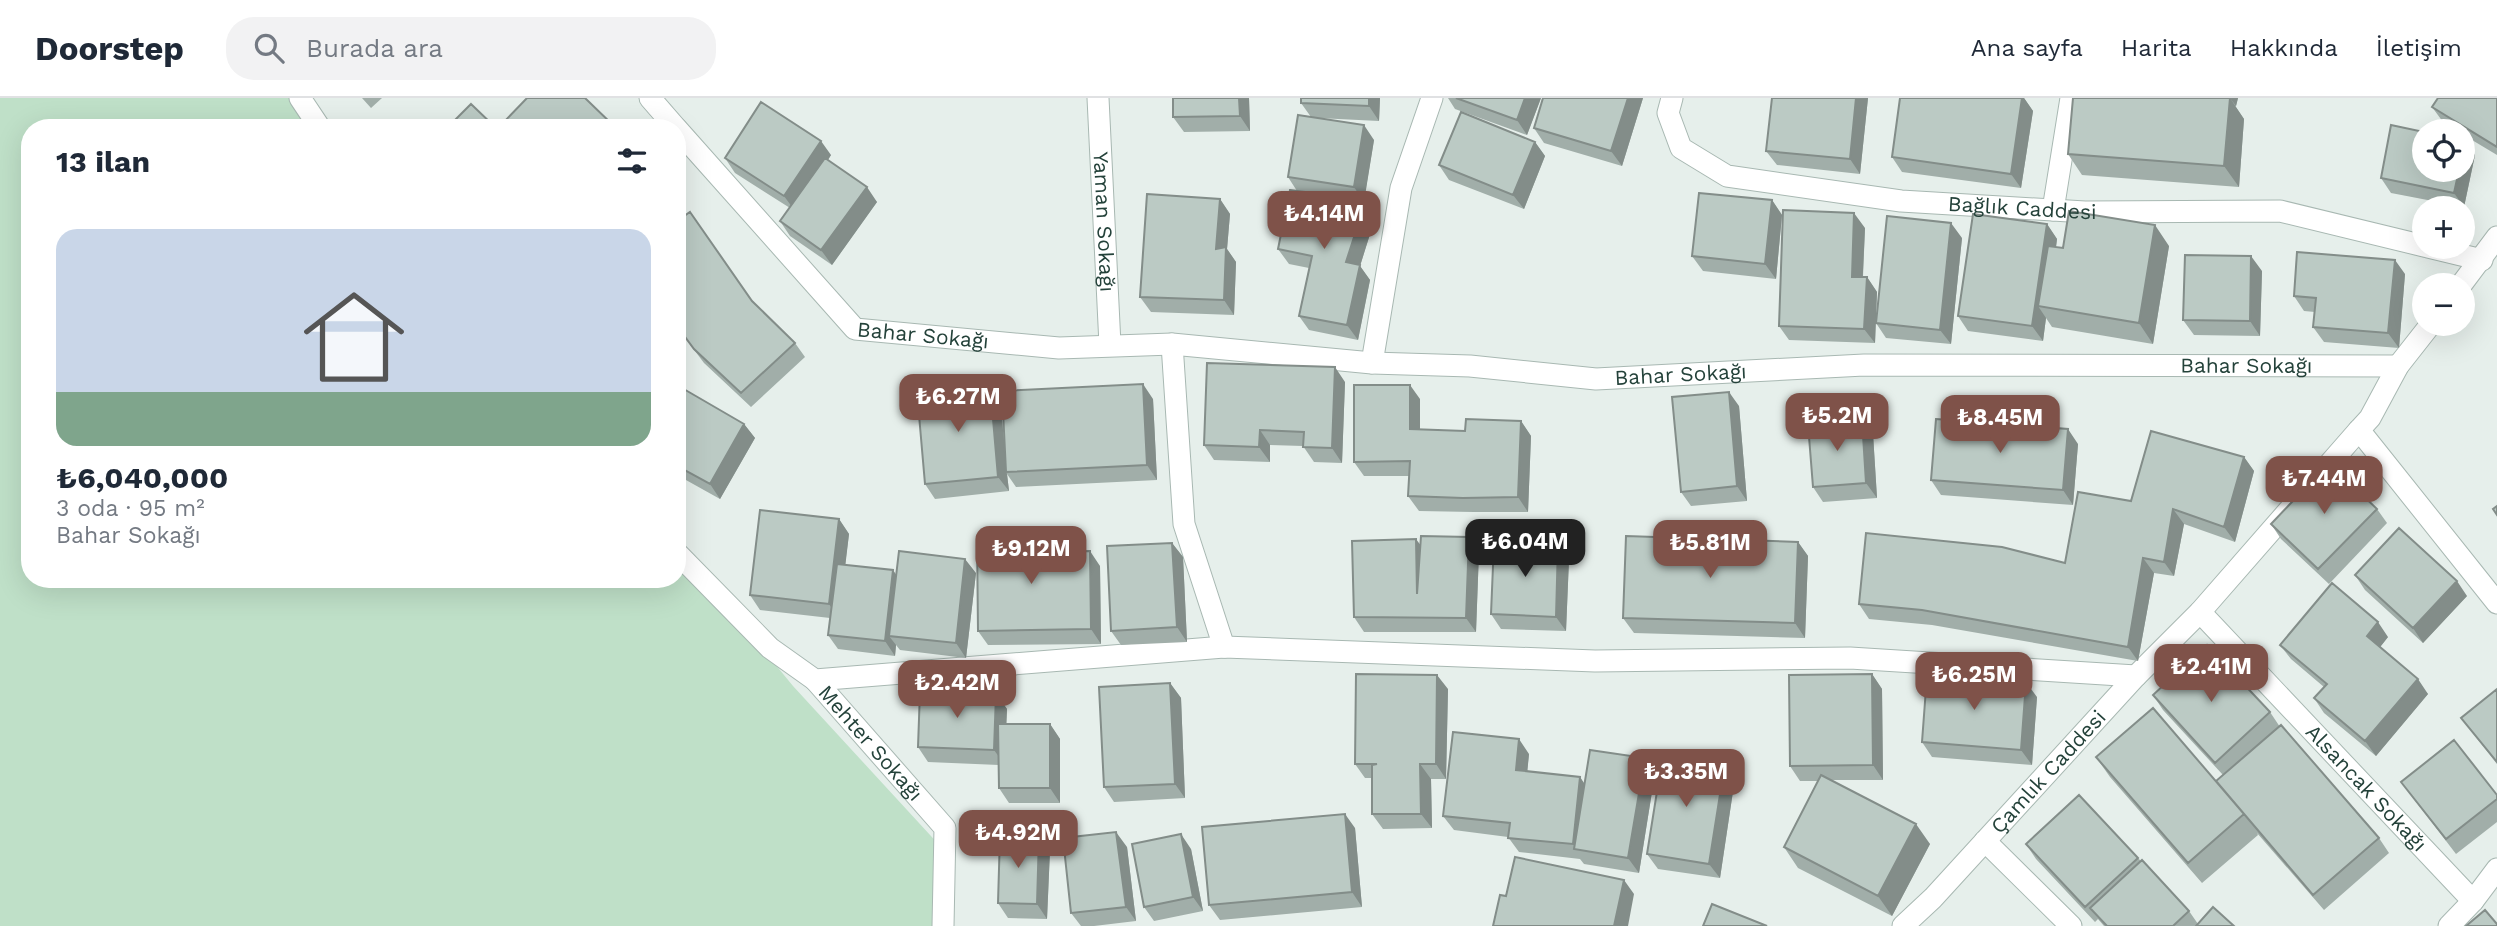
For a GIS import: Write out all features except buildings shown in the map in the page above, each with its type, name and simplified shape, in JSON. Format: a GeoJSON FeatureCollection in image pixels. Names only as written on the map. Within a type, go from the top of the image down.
{"type":"FeatureCollection","features":[{"type":"Feature","properties":{"kind":"street"},"geometry":{"type":"LineString","coordinates":[[300,98],[314,119]]}},
{"type":"Feature","properties":{"kind":"street","name":"Bahar Sokağı"},"geometry":{"type":"LineString","coordinates":[[650,98],[669,119]]}},
{"type":"Feature","properties":{"kind":"street","name":"Yaman Sokağı"},"geometry":{"type":"LineString","coordinates":[[1098,98],[1110,345]]}},
{"type":"Feature","properties":{"kind":"street"},"geometry":{"type":"LineString","coordinates":[[1372,363],[1401,188],[1432,98]]}},
{"type":"Feature","properties":{"kind":"street","name":"Bağlık Caddesi"},"geometry":{"type":"LineString","coordinates":[[1672,98],[1668,113],[1681,148],[1727,176],[1901,201],[2053,210],[2280,211],[2412,243]]}},
{"type":"Feature","properties":{"kind":"street"},"geometry":{"type":"LineString","coordinates":[[2053,210],[2071,98]]}},
{"type":"Feature","properties":{"kind":"street","name":"Bahar Sokağı"},"geometry":{"type":"LineString","coordinates":[[686,138],[855,328],[1059,348],[1172,344],[1372,363],[1470,366],[1596,379],[1864,365],[2398,366]]}},
{"type":"Feature","properties":{"kind":"street"},"geometry":{"type":"LineString","coordinates":[[2472,273],[2497,237]]}},
{"type":"Feature","properties":{"kind":"street","name":"Bağlık Caddesi"},"geometry":{"type":"LineString","coordinates":[[2475,258],[2482,260]]}},
{"type":"Feature","properties":{"kind":"street","name":"Çamlık Caddesi"},"geometry":{"type":"LineString","coordinates":[[1903,926],[1933,898],[2136,676],[2200,612],[2360,430],[2370,418],[2398,366],[2422,336]]}},
{"type":"Feature","properties":{"kind":"street"},"geometry":{"type":"LineString","coordinates":[[1172,344],[1184,524],[1224,647]]}},
{"type":"Feature","properties":{"kind":"street"},"geometry":{"type":"LineString","coordinates":[[2360,430],[2497,603]]}},
{"type":"Feature","properties":{"kind":"street","name":"Mehter Sokağı"},"geometry":{"type":"LineString","coordinates":[[686,562],[770,648],[815,680],[945,828],[943,926]]}},
{"type":"Feature","properties":{"kind":"street","name":"Alsancak Sokağı"},"geometry":{"type":"LineString","coordinates":[[2200,612],[2473,901]]}},
{"type":"Feature","properties":{"kind":"street"},"geometry":{"type":"LineString","coordinates":[[815,680],[1224,647],[1595,661],[1850,658],[2136,676]]}},
{"type":"Feature","properties":{"kind":"street"},"geometry":{"type":"LineString","coordinates":[[1985,841],[2071,926]]}},
{"type":"Feature","properties":{"kind":"street"},"geometry":{"type":"LineString","coordinates":[[2449,926],[2473,901],[2497,869]]}},
{"type":"Feature","properties":{"kind":"green space"},"geometry":{"type":"Polygon","coordinates":[[[0,98],[309,98],[326,119],[21,119],[21,588],[686,588],[686,556],[793,686],[942,848],[944,926],[0,926],[0,98]]]}}]}
